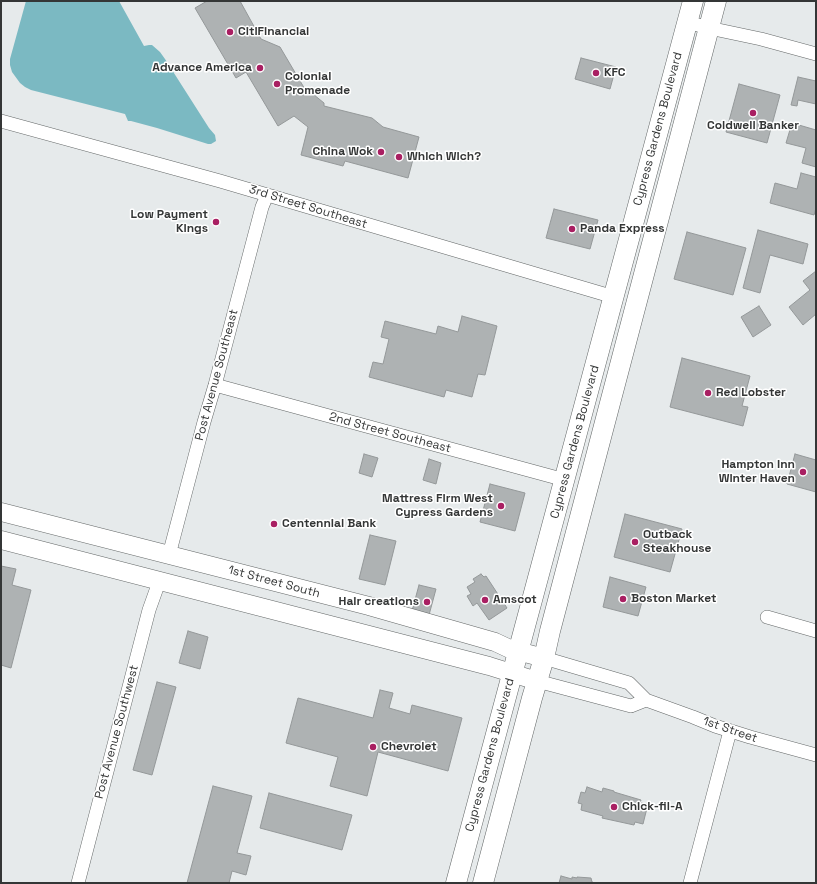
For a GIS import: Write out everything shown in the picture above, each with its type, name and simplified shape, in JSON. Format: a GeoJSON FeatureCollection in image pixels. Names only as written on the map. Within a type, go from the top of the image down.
{"type":"FeatureCollection","features":[{"type":"Feature","properties":{"kind":"main road","name":"Cypress Gardens Boulevard"},"geometry":{"type":"LineString","coordinates":[[456,883],[693,1]]}},
{"type":"Feature","properties":{"kind":"main road","name":"Cypress Gardens Boulevard"},"geometry":{"type":"LineString","coordinates":[[483,883],[544,658],[610,401],[716,1]]}},
{"type":"Feature","properties":{"kind":"main road"},"geometry":{"type":"LineString","coordinates":[[610,401],[608,397],[609,374],[616,321],[614,297]]}},
{"type":"Feature","properties":{"kind":"main road"},"geometry":{"type":"LineString","coordinates":[[589,390],[592,406],[579,468],[583,474],[590,479]]}},
{"type":"Feature","properties":{"kind":"main road","name":"1st Street South"},"geometry":{"type":"LineString","coordinates":[[1,512],[377,608],[495,642],[510,649],[544,658]]}},
{"type":"Feature","properties":{"kind":"main road"},"geometry":{"type":"LineString","coordinates":[[1,540],[489,666],[537,681]]}},
{"type":"Feature","properties":{"kind":"street"},"geometry":{"type":"LineString","coordinates":[[687,22],[816,54]]}},
{"type":"Feature","properties":{"kind":"street","name":"3rd Street Southeast"},"geometry":{"type":"LineString","coordinates":[[1,121],[213,179],[614,297]]}},
{"type":"Feature","properties":{"kind":"street","name":"Post Avenue Southeast"},"geometry":{"type":"LineString","coordinates":[[169,555],[262,207],[267,195]]}},
{"type":"Feature","properties":{"kind":"street","name":"2nd Street Southeast"},"geometry":{"type":"LineString","coordinates":[[215,385],[565,480]]}},
{"type":"Feature","properties":{"kind":"street","name":"Post Avenue Southwest"},"geometry":{"type":"LineString","coordinates":[[78,883],[148,613],[159,582]]}},
{"type":"Feature","properties":{"kind":"street"},"geometry":{"type":"LineString","coordinates":[[767,617],[816,630]]}},
{"type":"Feature","properties":{"kind":"street","name":"1st Street"},"geometry":{"type":"LineString","coordinates":[[544,658],[629,683],[646,700],[730,731],[816,755]]}},
{"type":"Feature","properties":{"kind":"street"},"geometry":{"type":"LineString","coordinates":[[537,681],[631,706],[646,700]]}},
{"type":"Feature","properties":{"kind":"street"},"geometry":{"type":"LineString","coordinates":[[690,883],[730,731]]}},
{"type":"Feature","properties":{"kind":"water"},"geometry":{"type":"Polygon","coordinates":[[[26,1],[119,1],[144,46],[152,45],[160,52],[215,135],[216,141],[208,144],[157,128],[128,121],[125,114],[31,90],[25,87],[12,72],[10,59],[26,1]]]}},
{"type":"Feature","properties":{"kind":"building","name":"Colonial Promenade"},"geometry":{"type":"Polygon","coordinates":[[[207,1],[240,1],[261,39],[280,47],[306,91],[308,90],[324,103],[324,106],[372,118],[383,127],[419,137],[408,178],[345,161],[343,166],[301,155],[308,127],[294,116],[278,126],[246,72],[236,78],[195,8],[207,1]]]}},
{"type":"Feature","properties":{"kind":"building","name":"KFC"},"geometry":{"type":"Polygon","coordinates":[[[581,58],[616,67],[610,89],[575,79],[581,58]]]}},
{"type":"Feature","properties":{"kind":"building"},"geometry":{"type":"Polygon","coordinates":[[[798,77],[816,81],[816,104],[798,100],[797,106],[791,105],[798,77]]]}},
{"type":"Feature","properties":{"kind":"building","name":"Coldwell Banker"},"geometry":{"type":"Polygon","coordinates":[[[739,84],[780,95],[767,143],[726,132],[739,84]]]}},
{"type":"Feature","properties":{"kind":"building"},"geometry":{"type":"Polygon","coordinates":[[[792,123],[816,130],[816,167],[802,163],[806,148],[786,143],[792,123]]]}},
{"type":"Feature","properties":{"kind":"building"},"geometry":{"type":"Polygon","coordinates":[[[801,173],[816,177],[816,208],[814,215],[770,203],[775,183],[797,189],[801,173]]]}},
{"type":"Feature","properties":{"kind":"building","name":"Panda Express"},"geometry":{"type":"Polygon","coordinates":[[[554,209],[598,220],[590,249],[546,238],[554,209]]]}},
{"type":"Feature","properties":{"kind":"building"},"geometry":{"type":"Polygon","coordinates":[[[758,230],[808,244],[803,264],[770,255],[760,293],[743,288],[758,230]]]}},
{"type":"Feature","properties":{"kind":"building"},"geometry":{"type":"Polygon","coordinates":[[[687,232],[746,248],[733,295],[674,279],[687,232]]]}},
{"type":"Feature","properties":{"kind":"building"},"geometry":{"type":"Polygon","coordinates":[[[816,271],[816,314],[803,325],[789,307],[810,290],[803,281],[816,271]]]}},
{"type":"Feature","properties":{"kind":"building"},"geometry":{"type":"Polygon","coordinates":[[[759,306],[771,325],[753,337],[741,317],[759,306]]]}},
{"type":"Feature","properties":{"kind":"building"},"geometry":{"type":"Polygon","coordinates":[[[462,316],[497,326],[485,375],[478,374],[472,397],[446,390],[444,397],[369,377],[373,362],[383,364],[389,339],[381,337],[385,321],[436,334],[438,326],[458,332],[462,316]]]}},
{"type":"Feature","properties":{"kind":"building"},"geometry":{"type":"Polygon","coordinates":[[[682,358],[750,376],[742,406],[748,407],[743,426],[670,407],[682,358]]]}},
{"type":"Feature","properties":{"kind":"building"},"geometry":{"type":"Polygon","coordinates":[[[364,454],[378,458],[372,477],[359,473],[364,454]]]}},
{"type":"Feature","properties":{"kind":"building","name":"Hampton Inn Winter Haven"},"geometry":{"type":"Polygon","coordinates":[[[795,454],[816,460],[816,492],[787,484],[795,454]]]}},
{"type":"Feature","properties":{"kind":"building"},"geometry":{"type":"Polygon","coordinates":[[[429,459],[441,463],[436,484],[423,480],[429,459]]]}},
{"type":"Feature","properties":{"kind":"building"},"geometry":{"type":"Polygon","coordinates":[[[490,484],[525,493],[515,531],[480,522],[490,484]]]}},
{"type":"Feature","properties":{"kind":"building"},"geometry":{"type":"Polygon","coordinates":[[[625,514],[682,529],[670,572],[614,557],[625,514]]]}},
{"type":"Feature","properties":{"kind":"building"},"geometry":{"type":"Polygon","coordinates":[[[370,535],[396,541],[385,585],[359,579],[370,535]]]}},
{"type":"Feature","properties":{"kind":"building"},"geometry":{"type":"Polygon","coordinates":[[[1,566],[16,569],[12,585],[31,590],[11,668],[1,665],[1,566]]]}},
{"type":"Feature","properties":{"kind":"building","name":"Amscot"},"geometry":{"type":"Polygon","coordinates":[[[481,574],[484,577],[486,576],[507,608],[489,620],[477,603],[473,606],[467,596],[471,594],[467,587],[475,582],[473,579],[481,574]]]}},
{"type":"Feature","properties":{"kind":"building"},"geometry":{"type":"Polygon","coordinates":[[[610,577],[646,587],[638,616],[603,607],[610,577]]]}},
{"type":"Feature","properties":{"kind":"building"},"geometry":{"type":"Polygon","coordinates":[[[419,585],[436,589],[429,615],[412,611],[419,585]]]}},
{"type":"Feature","properties":{"kind":"building"},"geometry":{"type":"Polygon","coordinates":[[[188,631],[208,637],[200,669],[179,663],[188,631]]]}},
{"type":"Feature","properties":{"kind":"building"},"geometry":{"type":"Polygon","coordinates":[[[157,682],[176,687],[152,775],[133,770],[157,682]]]}},
{"type":"Feature","properties":{"kind":"building"},"geometry":{"type":"Polygon","coordinates":[[[380,690],[393,693],[389,708],[410,714],[412,705],[462,718],[448,771],[378,752],[367,796],[330,786],[338,757],[286,743],[298,698],[373,718],[380,690]]]}},
{"type":"Feature","properties":{"kind":"building"},"geometry":{"type":"Polygon","coordinates":[[[213,786],[252,796],[237,853],[251,856],[246,875],[232,871],[229,883],[187,883],[213,786]]]}},
{"type":"Feature","properties":{"kind":"building","name":"Chick-fil-A"},"geometry":{"type":"Polygon","coordinates":[[[587,787],[602,792],[603,788],[614,791],[641,800],[640,803],[648,804],[643,824],[635,822],[634,825],[602,818],[603,816],[581,810],[582,804],[578,803],[581,792],[585,793],[587,787]]]}},
{"type":"Feature","properties":{"kind":"building"},"geometry":{"type":"Polygon","coordinates":[[[269,793],[352,815],[342,850],[260,828],[269,793]]]}},
{"type":"Feature","properties":{"kind":"building"},"geometry":{"type":"Polygon","coordinates":[[[561,876],[572,879],[572,877],[591,878],[592,882],[595,883],[559,883],[561,876]]]}},
{"type":"Feature","properties":{"kind":"place","name":"CitiFinancial"},"geometry":{"type":"Point","coordinates":[230,32]}},
{"type":"Feature","properties":{"kind":"place","name":"Advance America"},"geometry":{"type":"Point","coordinates":[260,68]}},
{"type":"Feature","properties":{"kind":"place","name":"KFC"},"geometry":{"type":"Point","coordinates":[596,73]}},
{"type":"Feature","properties":{"kind":"place","name":"Colonial Promenade"},"geometry":{"type":"Point","coordinates":[277,84]}},
{"type":"Feature","properties":{"kind":"place","name":"Coldwell Banker"},"geometry":{"type":"Point","coordinates":[753,113]}},
{"type":"Feature","properties":{"kind":"place","name":"China Wok"},"geometry":{"type":"Point","coordinates":[381,152]}},
{"type":"Feature","properties":{"kind":"place","name":"Which Wich?"},"geometry":{"type":"Point","coordinates":[399,157]}},
{"type":"Feature","properties":{"kind":"place","name":"Low Payment Kings"},"geometry":{"type":"Point","coordinates":[216,222]}},
{"type":"Feature","properties":{"kind":"place","name":"Panda Express"},"geometry":{"type":"Point","coordinates":[572,229]}},
{"type":"Feature","properties":{"kind":"place","name":"Red Lobster"},"geometry":{"type":"Point","coordinates":[708,393]}},
{"type":"Feature","properties":{"kind":"place","name":"Hampton Inn Winter Haven"},"geometry":{"type":"Point","coordinates":[803,472]}},
{"type":"Feature","properties":{"kind":"place","name":"Mattress Firm West Cypress Gardens"},"geometry":{"type":"Point","coordinates":[501,506]}},
{"type":"Feature","properties":{"kind":"place","name":"Centennial Bank"},"geometry":{"type":"Point","coordinates":[274,524]}},
{"type":"Feature","properties":{"kind":"place","name":"Outback Steakhouse"},"geometry":{"type":"Point","coordinates":[635,542]}},
{"type":"Feature","properties":{"kind":"place","name":"Boston Market"},"geometry":{"type":"Point","coordinates":[623,599]}},
{"type":"Feature","properties":{"kind":"place","name":"Amscot"},"geometry":{"type":"Point","coordinates":[485,600]}},
{"type":"Feature","properties":{"kind":"place","name":"Hair creations"},"geometry":{"type":"Point","coordinates":[427,602]}},
{"type":"Feature","properties":{"kind":"place","name":"Chevrolet"},"geometry":{"type":"Point","coordinates":[373,747]}},
{"type":"Feature","properties":{"kind":"place","name":"Chick-fil-A"},"geometry":{"type":"Point","coordinates":[614,807]}}]}
